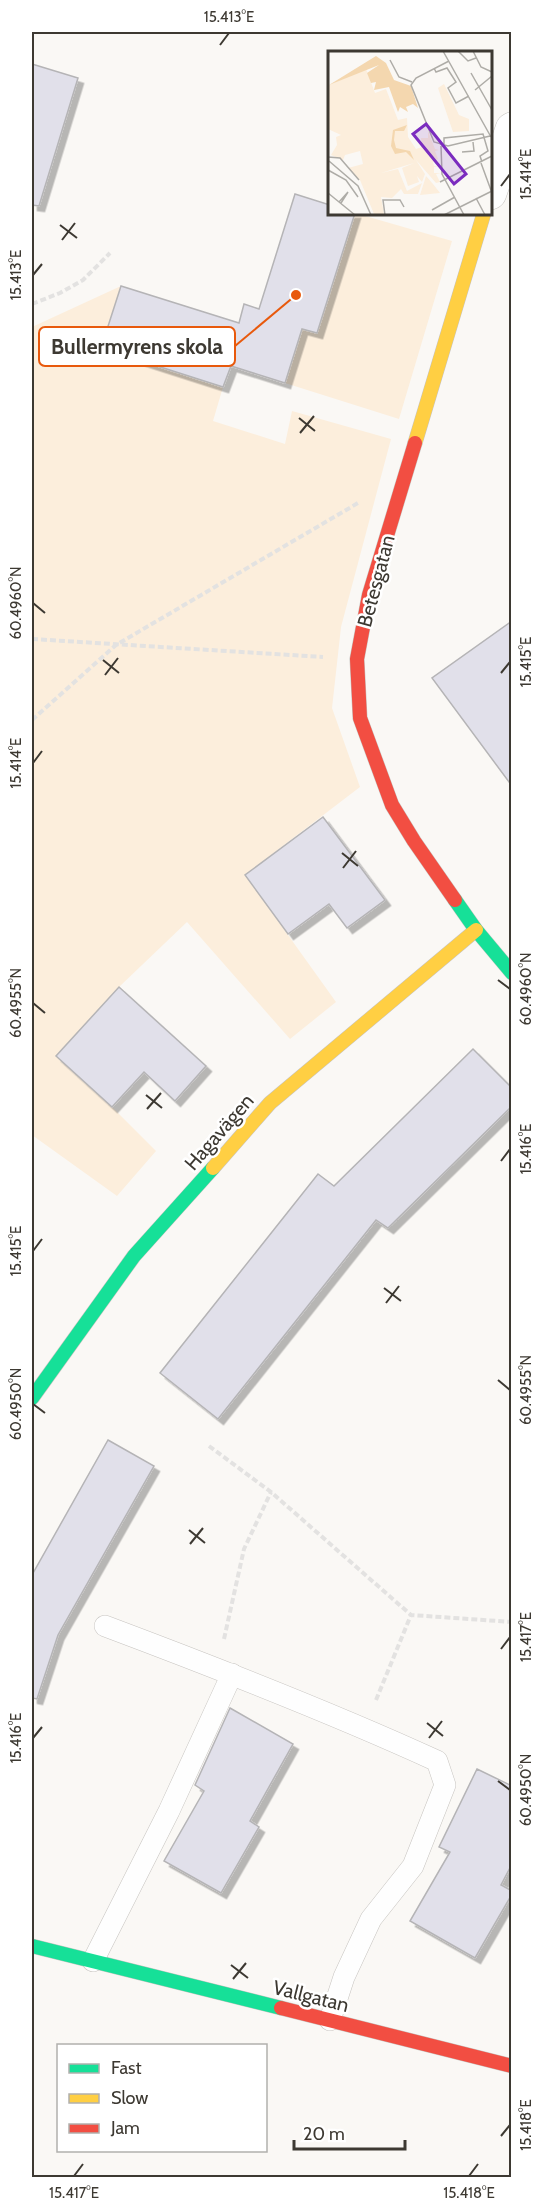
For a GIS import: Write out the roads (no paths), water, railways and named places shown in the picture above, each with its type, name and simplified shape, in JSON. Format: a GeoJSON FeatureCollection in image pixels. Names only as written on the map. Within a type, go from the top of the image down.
{"type":"FeatureCollection","features":[{"type":"Feature","properties":{"kind":"street"},"geometry":{"type":"LineString","coordinates":[[492,187],[512,129]]}},
{"type":"Feature","properties":{"kind":"street","name":"Betesgatan"},"geometry":{"type":"LineString","coordinates":[[484,214],[369,595],[357,659],[360,718],[392,805],[414,841],[476,930],[512,973]]}},
{"type":"Feature","properties":{"kind":"street","name":"Hagavägen"},"geometry":{"type":"LineString","coordinates":[[32,1398],[134,1256],[270,1103],[476,930]]}},
{"type":"Feature","properties":{"kind":"street","name":"Vallgatan"},"geometry":{"type":"LineString","coordinates":[[32,1946],[512,2066]]}},
{"type":"Feature","properties":{"kind":"lane"},"geometry":{"type":"LineString","coordinates":[[105,1626],[224,1671],[364,1728],[437,1761],[445,1785],[413,1866],[371,1919],[344,1977],[330,2020]]}},
{"type":"Feature","properties":{"kind":"lane"},"geometry":{"type":"LineString","coordinates":[[93,1961],[170,1811],[224,1671]]}},
{"type":"Feature","properties":{"kind":"place","name":"Bullermyrens skola"},"geometry":{"type":"Point","coordinates":[296,295]}}]}
